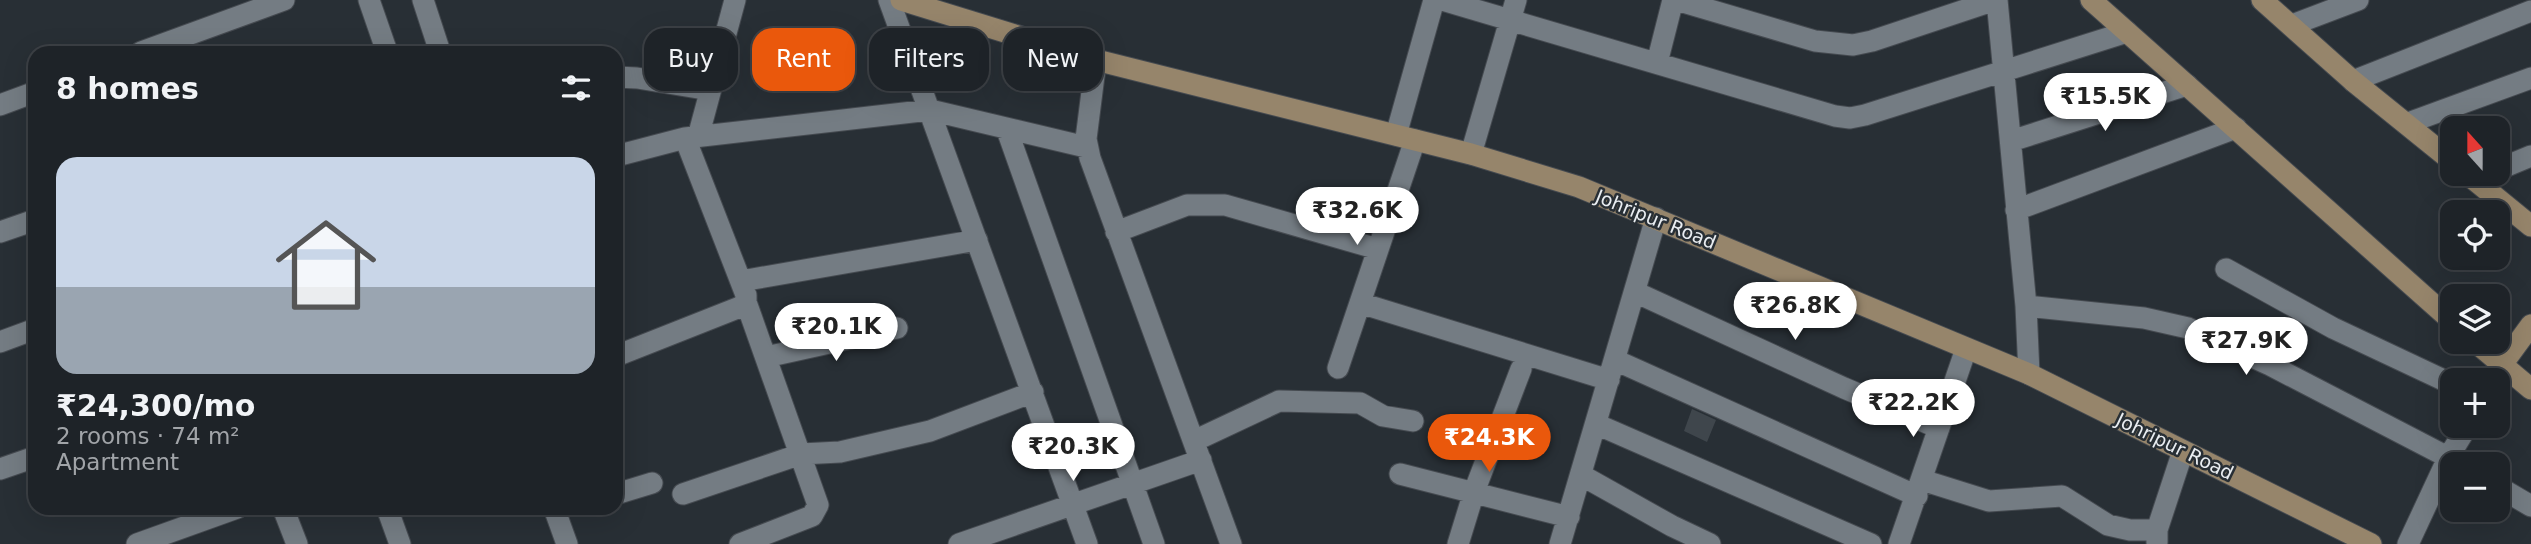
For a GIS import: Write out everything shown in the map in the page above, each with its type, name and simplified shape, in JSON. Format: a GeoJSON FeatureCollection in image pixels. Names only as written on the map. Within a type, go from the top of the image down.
{"type":"FeatureCollection","features":[{"type":"Feature","properties":{"kind":"street"},"geometry":{"type":"LineString","coordinates":[[158,46],[284,0]]}},
{"type":"Feature","properties":{"kind":"street"},"geometry":{"type":"LineString","coordinates":[[369,0],[385,46]]}},
{"type":"Feature","properties":{"kind":"street"},"geometry":{"type":"LineString","coordinates":[[423,0],[438,46]]}},
{"type":"Feature","properties":{"kind":"street"},"geometry":{"type":"LineString","coordinates":[[727,28],[735,0]]}},
{"type":"Feature","properties":{"kind":"street"},"geometry":{"type":"LineString","coordinates":[[890,0],[1087,544]]}},
{"type":"Feature","properties":{"kind":"street","name":"Johripur Road"},"geometry":{"type":"LineString","coordinates":[[901,0],[1003,31]]}},
{"type":"Feature","properties":{"kind":"street"},"geometry":{"type":"LineString","coordinates":[[1338,368],[1378,249],[1434,0]]}},
{"type":"Feature","properties":{"kind":"street"},"geometry":{"type":"LineString","coordinates":[[1442,0],[1513,9],[1657,63],[1835,116],[1850,118],[2127,32]]}},
{"type":"Feature","properties":{"kind":"street"},"geometry":{"type":"LineString","coordinates":[[1657,63],[1674,0],[1815,41],[1853,45],[1996,0],[2026,306],[2029,374]]}},
{"type":"Feature","properties":{"kind":"street"},"geometry":{"type":"LineString","coordinates":[[2091,0],[2440,310]]}},
{"type":"Feature","properties":{"kind":"street"},"geometry":{"type":"LineString","coordinates":[[2262,0],[2353,81],[2440,151]]}},
{"type":"Feature","properties":{"kind":"street"},"geometry":{"type":"LineString","coordinates":[[2292,25],[2358,0]]}},
{"type":"Feature","properties":{"kind":"street"},"geometry":{"type":"LineString","coordinates":[[1471,154],[1513,9]]}},
{"type":"Feature","properties":{"kind":"street"},"geometry":{"type":"LineString","coordinates":[[2353,81],[2531,11]]}},
{"type":"Feature","properties":{"kind":"street","name":"Johripur Road"},"geometry":{"type":"LineString","coordinates":[[1103,62],[1471,154],[1579,187],[2029,374],[2371,544]]}},
{"type":"Feature","properties":{"kind":"street"},"geometry":{"type":"LineString","coordinates":[[623,77],[644,79]]}},
{"type":"Feature","properties":{"kind":"street"},"geometry":{"type":"LineString","coordinates":[[2408,123],[2531,78]]}},
{"type":"Feature","properties":{"kind":"street"},"geometry":{"type":"LineString","coordinates":[[2011,141],[2187,85]]}},
{"type":"Feature","properties":{"kind":"street"},"geometry":{"type":"LineString","coordinates":[[710,91],[691,137],[817,498],[816,512],[803,520],[771,538],[740,544]]}},
{"type":"Feature","properties":{"kind":"street"},"geometry":{"type":"LineString","coordinates":[[1092,91],[1086,147],[1231,544]]}},
{"type":"Feature","properties":{"kind":"street"},"geometry":{"type":"LineString","coordinates":[[0,105],[28,95]]}},
{"type":"Feature","properties":{"kind":"street"},"geometry":{"type":"LineString","coordinates":[[623,154],[691,137],[930,110],[1086,147]]}},
{"type":"Feature","properties":{"kind":"street"},"geometry":{"type":"LineString","coordinates":[[2016,210],[2236,128]]}},
{"type":"Feature","properties":{"kind":"street"},"geometry":{"type":"LineString","coordinates":[[1007,130],[1154,544]]}},
{"type":"Feature","properties":{"kind":"street"},"geometry":{"type":"LineString","coordinates":[[2510,165],[2531,156]]}},
{"type":"Feature","properties":{"kind":"street"},"geometry":{"type":"LineString","coordinates":[[2488,186],[2531,226]]}},
{"type":"Feature","properties":{"kind":"street"},"geometry":{"type":"LineString","coordinates":[[1116,232],[1187,205],[1225,205],[1378,249]]}},
{"type":"Feature","properties":{"kind":"street"},"geometry":{"type":"LineString","coordinates":[[1560,544],[1656,218]]}},
{"type":"Feature","properties":{"kind":"street"},"geometry":{"type":"LineString","coordinates":[[0,232],[28,222]]}},
{"type":"Feature","properties":{"kind":"street"},"geometry":{"type":"LineString","coordinates":[[743,292],[977,240]]}},
{"type":"Feature","properties":{"kind":"street"},"geometry":{"type":"LineString","coordinates":[[2226,269],[2333,328],[2440,378]]}},
{"type":"Feature","properties":{"kind":"street"},"geometry":{"type":"LineString","coordinates":[[623,353],[740,307],[743,292]]}},
{"type":"Feature","properties":{"kind":"street"},"geometry":{"type":"LineString","coordinates":[[1635,292],[1844,388],[1939,428]]}},
{"type":"Feature","properties":{"kind":"street"},"geometry":{"type":"LineString","coordinates":[[1360,303],[1612,370],[1920,488],[1989,501],[2062,496],[2108,525],[2157,537]]}},
{"type":"Feature","properties":{"kind":"street"},"geometry":{"type":"LineString","coordinates":[[2026,306],[2144,318],[2188,328],[2270,365],[2440,452]]}},
{"type":"Feature","properties":{"kind":"street"},"geometry":{"type":"LineString","coordinates":[[766,356],[897,328]]}},
{"type":"Feature","properties":{"kind":"street"},"geometry":{"type":"LineString","coordinates":[[2501,368],[2526,330]]}},
{"type":"Feature","properties":{"kind":"street"},"geometry":{"type":"LineString","coordinates":[[0,342],[28,332]]}},
{"type":"Feature","properties":{"kind":"street"},"geometry":{"type":"LineString","coordinates":[[1899,544],[1966,349]]}},
{"type":"Feature","properties":{"kind":"street"},"geometry":{"type":"LineString","coordinates":[[1458,544],[1474,492],[1521,369]]}},
{"type":"Feature","properties":{"kind":"street"},"geometry":{"type":"LineString","coordinates":[[2510,379],[2531,389]]}},
{"type":"Feature","properties":{"kind":"street"},"geometry":{"type":"LineString","coordinates":[[683,494],[801,454],[840,452],[904,439],[1033,392]]}},
{"type":"Feature","properties":{"kind":"street"},"geometry":{"type":"LineString","coordinates":[[959,544],[1009,536],[1074,505],[1133,485],[1279,401],[1360,403],[1383,416],[1413,421]]}},
{"type":"Feature","properties":{"kind":"street"},"geometry":{"type":"LineString","coordinates":[[1596,424],[1871,544]]}},
{"type":"Feature","properties":{"kind":"street"},"geometry":{"type":"LineString","coordinates":[[2157,537],[2183,451]]}},
{"type":"Feature","properties":{"kind":"street"},"geometry":{"type":"LineString","coordinates":[[0,469],[28,459]]}},
{"type":"Feature","properties":{"kind":"street"},"geometry":{"type":"LineString","coordinates":[[1399,474],[1569,517]]}},
{"type":"Feature","properties":{"kind":"street"},"geometry":{"type":"LineString","coordinates":[[1581,475],[1710,544]]}},
{"type":"Feature","properties":{"kind":"street"},"geometry":{"type":"LineString","coordinates":[[623,492],[652,483]]}},
{"type":"Feature","properties":{"kind":"street"},"geometry":{"type":"LineString","coordinates":[[2408,544],[2440,487]]}},
{"type":"Feature","properties":{"kind":"street"},"geometry":{"type":"LineString","coordinates":[[2510,494],[2531,506]]}},
{"type":"Feature","properties":{"kind":"street"},"geometry":{"type":"LineString","coordinates":[[137,544],[218,515]]}},
{"type":"Feature","properties":{"kind":"street"},"geometry":{"type":"LineString","coordinates":[[286,515],[297,544]]}},
{"type":"Feature","properties":{"kind":"street"},"geometry":{"type":"LineString","coordinates":[[390,515],[400,544]]}},
{"type":"Feature","properties":{"kind":"street"},"geometry":{"type":"LineString","coordinates":[[561,515],[567,544]]}},
{"type":"Feature","properties":{"kind":"street"},"geometry":{"type":"LineString","coordinates":[[2121,544],[2157,537]]}},
{"type":"Feature","properties":{"kind":"building"},"geometry":{"type":"Polygon","coordinates":[[[1692,409],[1716,420],[1707,442],[1684,431],[1692,409]]]}}]}
